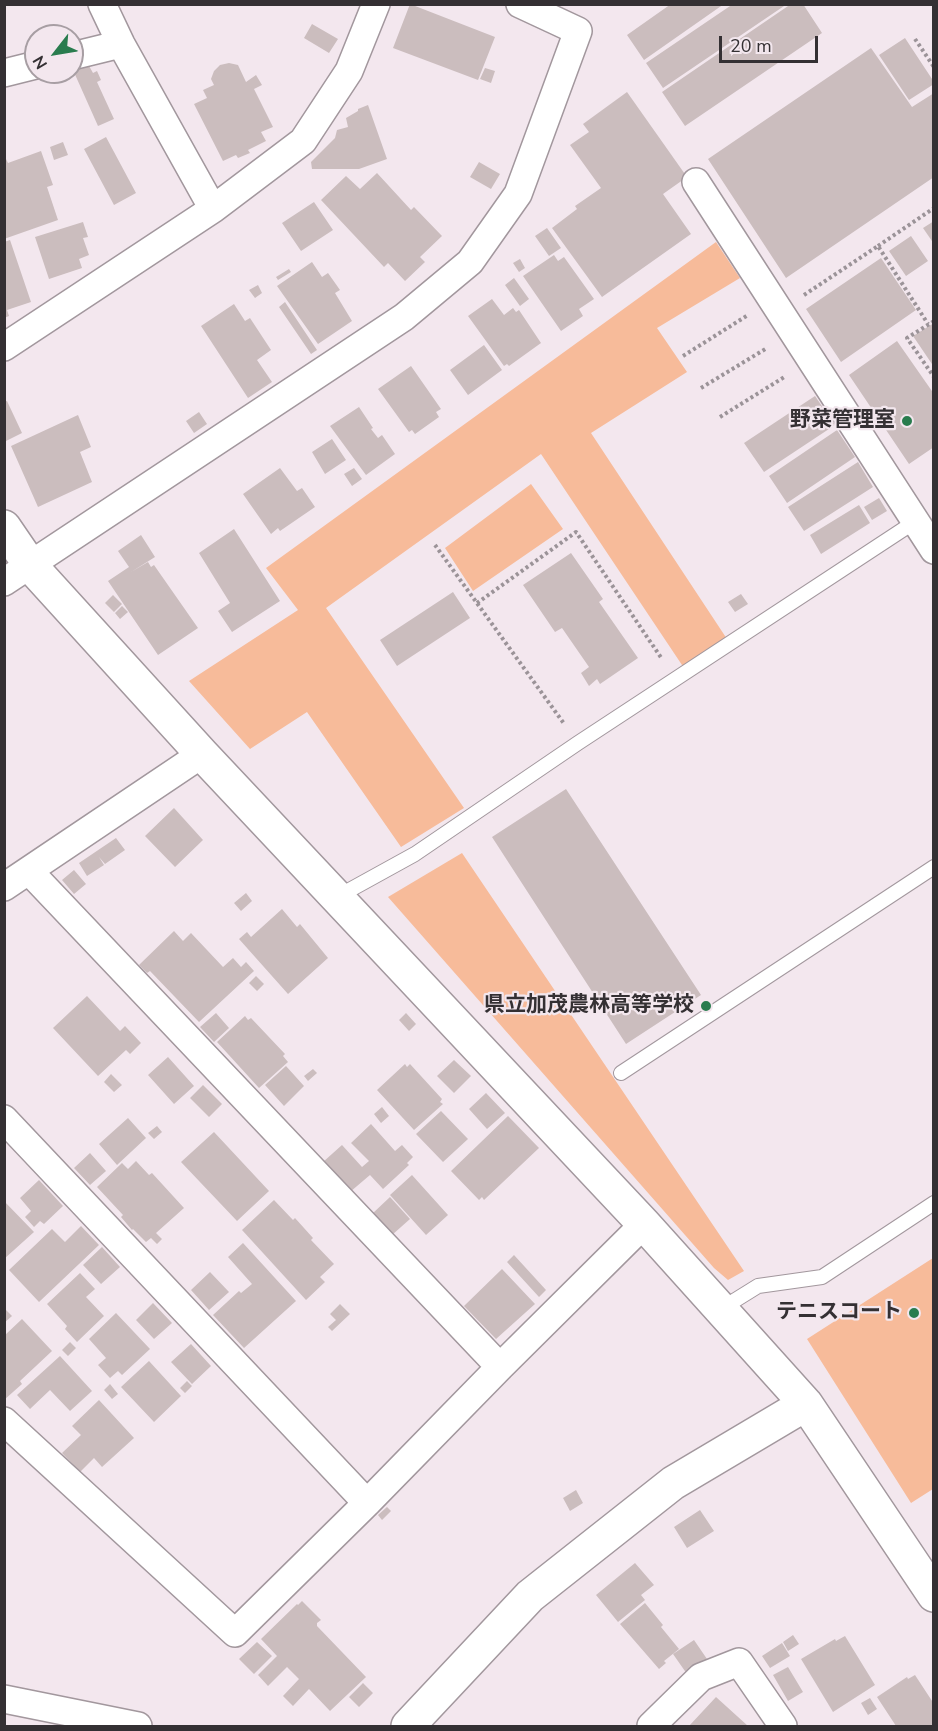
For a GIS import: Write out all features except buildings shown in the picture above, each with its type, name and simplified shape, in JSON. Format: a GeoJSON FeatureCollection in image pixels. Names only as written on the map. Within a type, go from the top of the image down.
{"type":"FeatureCollection","features":[{"type":"Feature","properties":{"kind":"street"},"geometry":{"type":"LineString","coordinates":[[102,4],[121,44],[213,209]]}},
{"type":"Feature","properties":{"kind":"street"},"geometry":{"type":"LineString","coordinates":[[4,347],[213,209],[303,141],[349,71],[376,4]]}},
{"type":"Feature","properties":{"kind":"street"},"geometry":{"type":"LineString","coordinates":[[17,573],[404,317],[470,262],[518,194],[578,31],[520,4]]}},
{"type":"Feature","properties":{"kind":"street"},"geometry":{"type":"LineString","coordinates":[[84,54],[121,44]]}},
{"type":"Feature","properties":{"kind":"street"},"geometry":{"type":"LineString","coordinates":[[4,73],[24,68]]}},
{"type":"Feature","properties":{"kind":"street"},"geometry":{"type":"LineString","coordinates":[[696,182],[933,550]]}},
{"type":"Feature","properties":{"kind":"street"},"geometry":{"type":"LineString","coordinates":[[4,527],[17,573],[202,754],[644,1224],[806,1404],[933,1595]]}},
{"type":"Feature","properties":{"kind":"street"},"geometry":{"type":"LineString","coordinates":[[4,887],[202,754]]}},
{"type":"Feature","properties":{"kind":"street"},"geometry":{"type":"LineString","coordinates":[[29,871],[500,1367]]}},
{"type":"Feature","properties":{"kind":"street"},"geometry":{"type":"LineString","coordinates":[[4,1119],[367,1503]]}},
{"type":"Feature","properties":{"kind":"street"},"geometry":{"type":"LineString","coordinates":[[4,1421],[235,1633],[644,1224]]}},
{"type":"Feature","properties":{"kind":"street"},"geometry":{"type":"LineString","coordinates":[[408,1726],[530,1596],[673,1483],[806,1404]]}},
{"type":"Feature","properties":{"kind":"street"},"geometry":{"type":"LineString","coordinates":[[651,1726],[701,1677],[739,1662],[783,1726]]}},
{"type":"Feature","properties":{"kind":"street"},"geometry":{"type":"LineString","coordinates":[[4,1699],[138,1726]]}},
{"type":"Feature","properties":{"kind":"lane"},"geometry":{"type":"LineString","coordinates":[[337,897],[415,854],[578,743],[916,521]]}},
{"type":"Feature","properties":{"kind":"lane"},"geometry":{"type":"LineString","coordinates":[[621,1073],[933,867]]}},
{"type":"Feature","properties":{"kind":"lane"},"geometry":{"type":"LineString","coordinates":[[721,1309],[758,1286],[822,1277],[933,1203]]}},
{"type":"Feature","properties":{"kind":"path"},"geometry":{"type":"LineString","coordinates":[[915,39],[933,67]]}},
{"type":"Feature","properties":{"kind":"path"},"geometry":{"type":"LineString","coordinates":[[701,388],[782,314],[933,207]]}},
{"type":"Feature","properties":{"kind":"path"},"geometry":{"type":"LineString","coordinates":[[878,246],[928,324]]}},
{"type":"Feature","properties":{"kind":"path"},"geometry":{"type":"LineString","coordinates":[[683,356],[782,314]]}},
{"type":"Feature","properties":{"kind":"path"},"geometry":{"type":"LineString","coordinates":[[933,321],[907,338],[933,377]]}},
{"type":"Feature","properties":{"kind":"path"},"geometry":{"type":"LineString","coordinates":[[720,417],[812,360]]}},
{"type":"Feature","properties":{"kind":"path"},"geometry":{"type":"LineString","coordinates":[[477,603],[576,532],[675,679]]}},
{"type":"Feature","properties":{"kind":"path"},"geometry":{"type":"LineString","coordinates":[[435,545],[578,743]]}},
{"type":"Feature","properties":{"kind":"shaded area"},"geometry":{"type":"Polygon","coordinates":[[[716,242],[740,278],[657,328],[687,372],[591,433],[727,639],[684,668],[541,454],[326,608],[464,808],[401,847],[307,712],[250,749],[189,681],[298,610],[266,568],[716,242]]]}},
{"type":"Feature","properties":{"kind":"shaded area"},"geometry":{"type":"Polygon","coordinates":[[[531,484],[563,529],[473,591],[445,548],[531,484]]]}},
{"type":"Feature","properties":{"kind":"shaded area"},"geometry":{"type":"Polygon","coordinates":[[[462,853],[744,1271],[728,1280],[714,1268],[388,897],[462,853]]]}},
{"type":"Feature","properties":{"kind":"shaded area"},"geometry":{"type":"Polygon","coordinates":[[[933,1258],[933,1489],[911,1503],[807,1339],[933,1258]]]}},
{"type":"Feature","properties":{"kind":"place","name":"野菜管理室"},"geometry":{"type":"Point","coordinates":[907,421]}},
{"type":"Feature","properties":{"kind":"place","name":"県立加茂農林高等学校"},"geometry":{"type":"Point","coordinates":[706,1006]}},
{"type":"Feature","properties":{"kind":"place","name":"テニスコート"},"geometry":{"type":"Point","coordinates":[914,1313]}}]}
